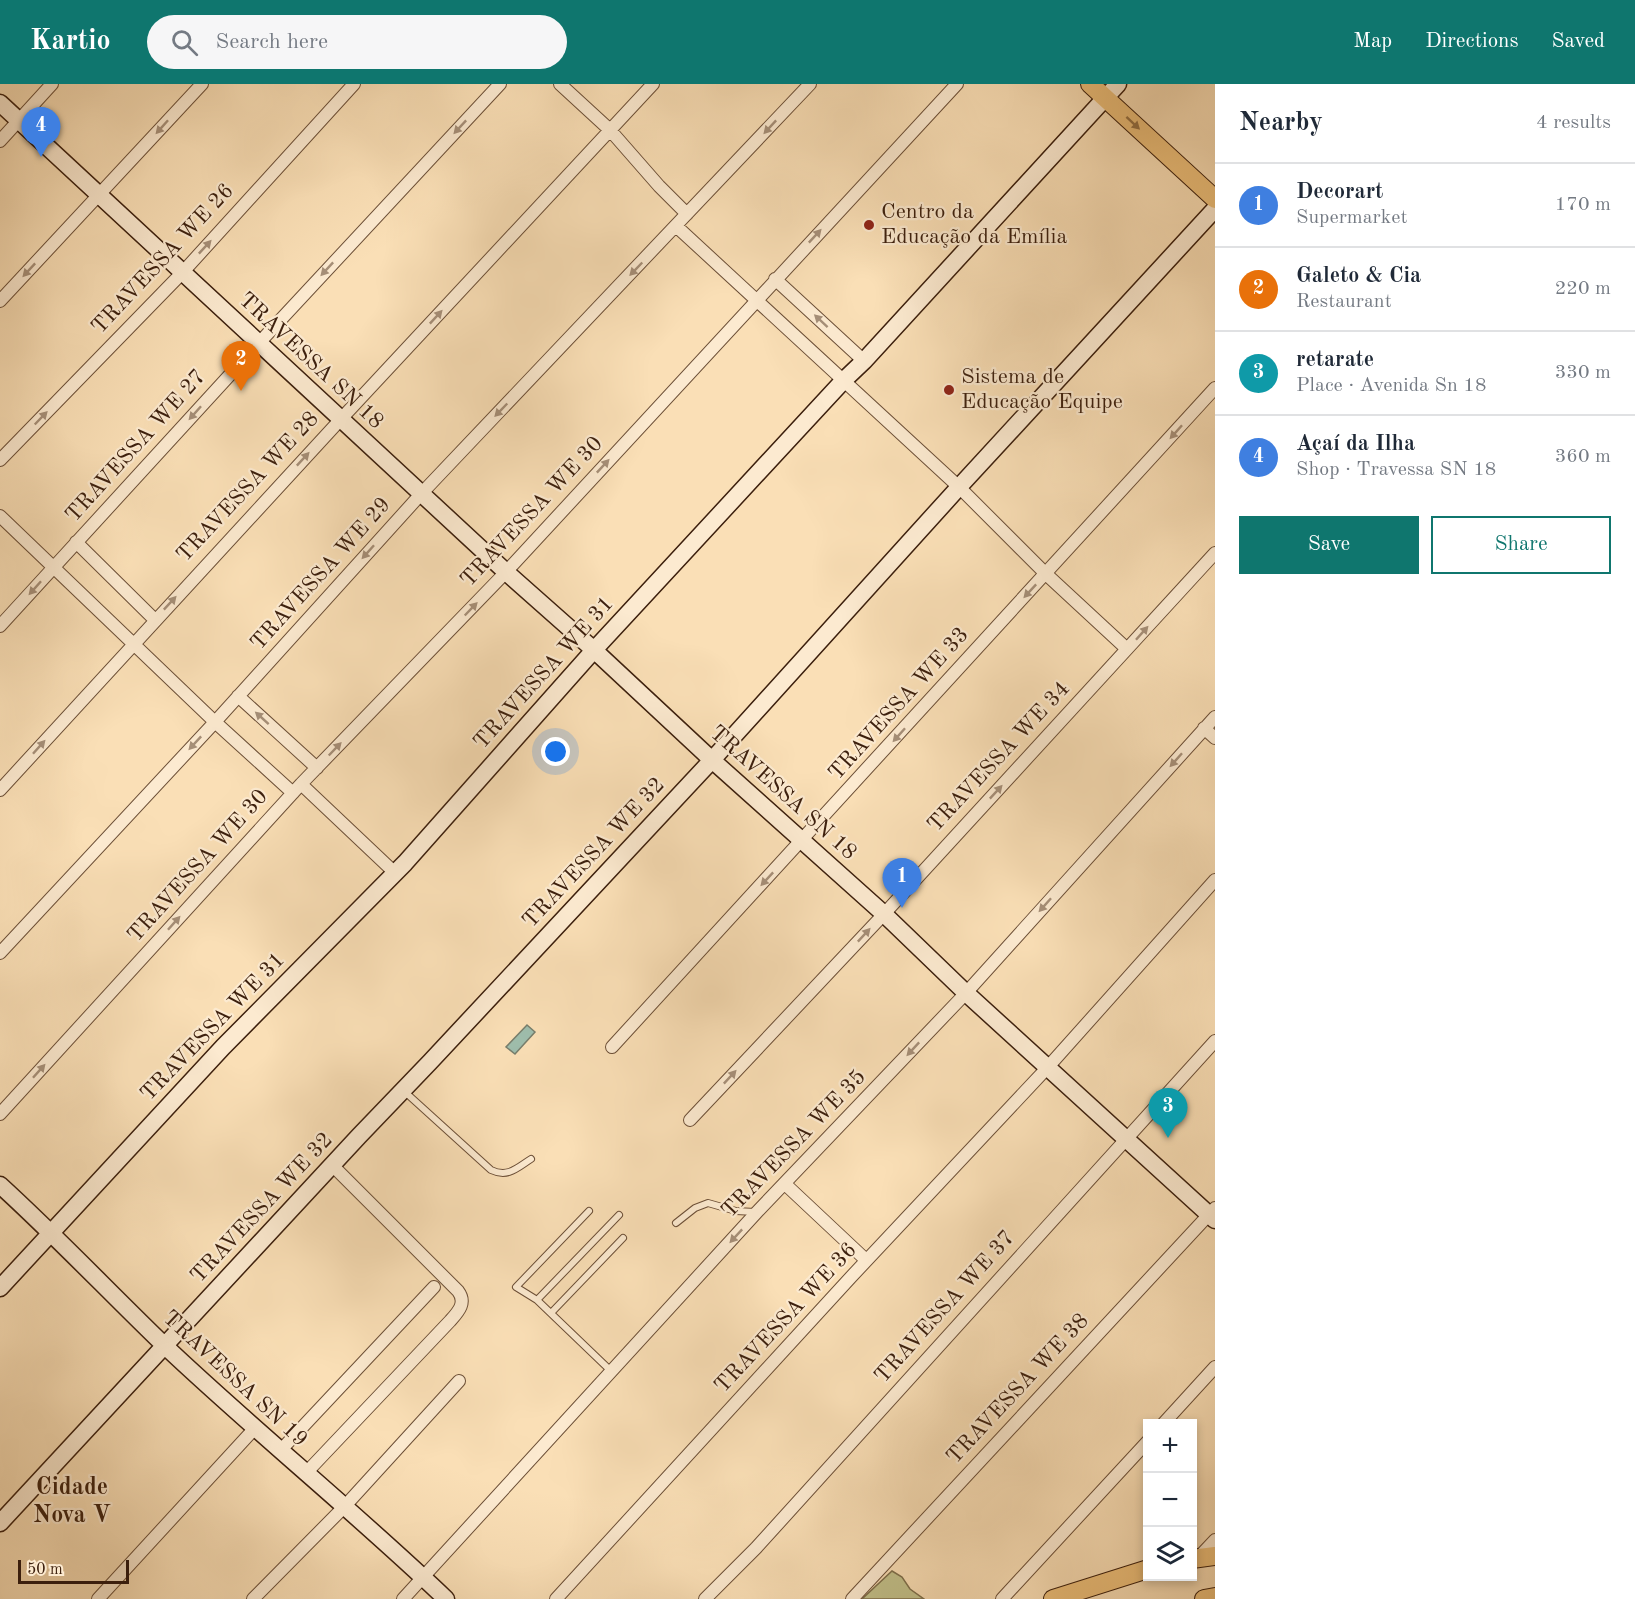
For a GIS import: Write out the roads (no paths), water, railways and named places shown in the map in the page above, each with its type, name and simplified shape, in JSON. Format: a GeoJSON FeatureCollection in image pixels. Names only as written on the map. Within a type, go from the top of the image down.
{"type":"FeatureCollection","features":[{"type":"Feature","properties":{"kind":"main road"},"geometry":{"type":"LineString","coordinates":[[1090,84],[1215,199]]}},
{"type":"Feature","properties":{"kind":"main road"},"geometry":{"type":"LineString","coordinates":[[1053,1599],[1143,1571]]}},
{"type":"Feature","properties":{"kind":"main road"},"geometry":{"type":"LineString","coordinates":[[1204,1599],[1215,1597]]}},
{"type":"Feature","properties":{"kind":"street"},"geometry":{"type":"LineString","coordinates":[[0,141],[51,84]]}},
{"type":"Feature","properties":{"kind":"street"},"geometry":{"type":"LineString","coordinates":[[0,301],[202,84]]}},
{"type":"Feature","properties":{"kind":"street","name":"TRAVESSA WE 26"},"geometry":{"type":"LineString","coordinates":[[0,459],[182,273],[354,84]]}},
{"type":"Feature","properties":{"kind":"street","name":"TRAVESSA WE 27"},"geometry":{"type":"LineString","coordinates":[[0,626],[500,84]]}},
{"type":"Feature","properties":{"kind":"street"},"geometry":{"type":"LineString","coordinates":[[560,84],[610,130],[687,214]]}},
{"type":"Feature","properties":{"kind":"street","name":"TRAVESSA WE 28"},"geometry":{"type":"LineString","coordinates":[[0,790],[154,620],[653,84]]}},
{"type":"Feature","properties":{"kind":"street"},"geometry":{"type":"LineString","coordinates":[[810,84],[676,226],[959,487],[1046,574],[1127,649]]}},
{"type":"Feature","properties":{"kind":"street","name":"TRAVESSA WE 30"},"geometry":{"type":"LineString","coordinates":[[0,1114],[297,788],[506,572],[957,84]]}},
{"type":"Feature","properties":{"kind":"street","name":"TRAVESSA WE 31"},"geometry":{"type":"LineString","coordinates":[[0,1288],[223,1047],[405,863],[594,650],[1118,84]]}},
{"type":"Feature","properties":{"kind":"street","name":"TRAVESSA SN 18"},"geometry":{"type":"LineString","coordinates":[[0,103],[506,572],[884,914],[966,993],[1213,1214]]}},
{"type":"Feature","properties":{"kind":"street","name":"TRAVESSA WE 32"},"geometry":{"type":"LineString","coordinates":[[0,1523],[712,760],[1215,208]]}},
{"type":"Feature","properties":{"kind":"street","name":"TRAVESSA WE 29"},"geometry":{"type":"LineString","coordinates":[[0,953],[215,722],[422,494],[676,226]]}},
{"type":"Feature","properties":{"kind":"street"},"geometry":{"type":"LineString","coordinates":[[775,279],[864,361]]}},
{"type":"Feature","properties":{"kind":"street","name":"TRAVESSA WE 33"},"geometry":{"type":"LineString","coordinates":[[612,1047],[1215,388]]}},
{"type":"Feature","properties":{"kind":"street"},"geometry":{"type":"LineString","coordinates":[[0,516],[215,722],[297,788],[394,873]]}},
{"type":"Feature","properties":{"kind":"street"},"geometry":{"type":"LineString","coordinates":[[76,542],[154,620]]}},
{"type":"Feature","properties":{"kind":"street","name":"TRAVESSA WE 34"},"geometry":{"type":"LineString","coordinates":[[690,1120],[884,914],[1215,553]]}},
{"type":"Feature","properties":{"kind":"street"},"geometry":{"type":"LineString","coordinates":[[238,696],[317,768]]}},
{"type":"Feature","properties":{"kind":"street","name":"TRAVESSA WE 35"},"geometry":{"type":"LineString","coordinates":[[403,1599],[757,1212],[966,993],[1215,717]]}},
{"type":"Feature","properties":{"kind":"street"},"geometry":{"type":"LineString","coordinates":[[1204,728],[1215,738]]}},
{"type":"Feature","properties":{"kind":"street"},"geometry":{"type":"LineString","coordinates":[[1048,1067],[1215,880]]}},
{"type":"Feature","properties":{"kind":"street","name":"TRAVESSA WE 37"},"geometry":{"type":"LineString","coordinates":[[705,1599],[756,1548],[1215,1041]]}},
{"type":"Feature","properties":{"kind":"street","name":"TRAVESSA WE 36"},"geometry":{"type":"LineString","coordinates":[[556,1599],[866,1260],[1048,1067]]}},
{"type":"Feature","properties":{"kind":"street"},"geometry":{"type":"LineString","coordinates":[[305,1474],[460,1309],[462,1296],[333,1166]]}},
{"type":"Feature","properties":{"kind":"street"},"geometry":{"type":"LineString","coordinates":[[785,1184],[866,1260]]}},
{"type":"Feature","properties":{"kind":"street","name":"TRAVESSA SN 19"},"geometry":{"type":"LineString","coordinates":[[0,1185],[166,1346],[446,1599]]}},
{"type":"Feature","properties":{"kind":"street","name":"TRAVESSA WE 38"},"geometry":{"type":"LineString","coordinates":[[852,1599],[1213,1214]]}},
{"type":"Feature","properties":{"kind":"street"},"geometry":{"type":"LineString","coordinates":[[280,1451],[434,1287]]}},
{"type":"Feature","properties":{"kind":"street"},"geometry":{"type":"LineString","coordinates":[[1168,1419],[1215,1367]]}},
{"type":"Feature","properties":{"kind":"street"},"geometry":{"type":"LineString","coordinates":[[253,1599],[345,1506],[459,1381]]}},
{"type":"Feature","properties":{"kind":"street"},"geometry":{"type":"LineString","coordinates":[[98,1599],[255,1428]]}},
{"type":"Feature","properties":{"kind":"street"},"geometry":{"type":"LineString","coordinates":[[1002,1599],[1143,1446]]}},
{"type":"Feature","properties":{"kind":"street"},"geometry":{"type":"LineString","coordinates":[[1202,1558],[1215,1540]]}},
{"type":"Feature","properties":{"kind":"lane"},"geometry":{"type":"LineString","coordinates":[[403,1090],[491,1170],[506,1174],[531,1159]]}},
{"type":"Feature","properties":{"kind":"lane"},"geometry":{"type":"LineString","coordinates":[[676,1223],[695,1208],[708,1203],[736,1211],[757,1212]]}},
{"type":"Feature","properties":{"kind":"lane"},"geometry":{"type":"LineString","coordinates":[[589,1210],[517,1287],[551,1312],[611,1371]]}},
{"type":"Feature","properties":{"kind":"lane"},"geometry":{"type":"LineString","coordinates":[[537,1300],[619,1215]]}},
{"type":"Feature","properties":{"kind":"lane"},"geometry":{"type":"LineString","coordinates":[[551,1312],[622,1238]]}},
{"type":"Feature","properties":{"kind":"place","name":"Açaí da Ilha"},"geometry":{"type":"Point","coordinates":[41,157]}},
{"type":"Feature","properties":{"kind":"place","name":"Centro da Educação da Emília"},"geometry":{"type":"Point","coordinates":[869,225]}},
{"type":"Feature","properties":{"kind":"place","name":"Sistema de Educação Equipe"},"geometry":{"type":"Point","coordinates":[949,390]}},
{"type":"Feature","properties":{"kind":"place","name":"Galeto & Cia"},"geometry":{"type":"Point","coordinates":[241,391]}},
{"type":"Feature","properties":{"kind":"place","name":"Decorart"},"geometry":{"type":"Point","coordinates":[902,908]}},
{"type":"Feature","properties":{"kind":"place","name":"retarate"},"geometry":{"type":"Point","coordinates":[1168,1138]}},
{"type":"Feature","properties":{"kind":"district","name":"Cidade Nova V"},"geometry":{"type":"Point","coordinates":[72,1502]}}]}
